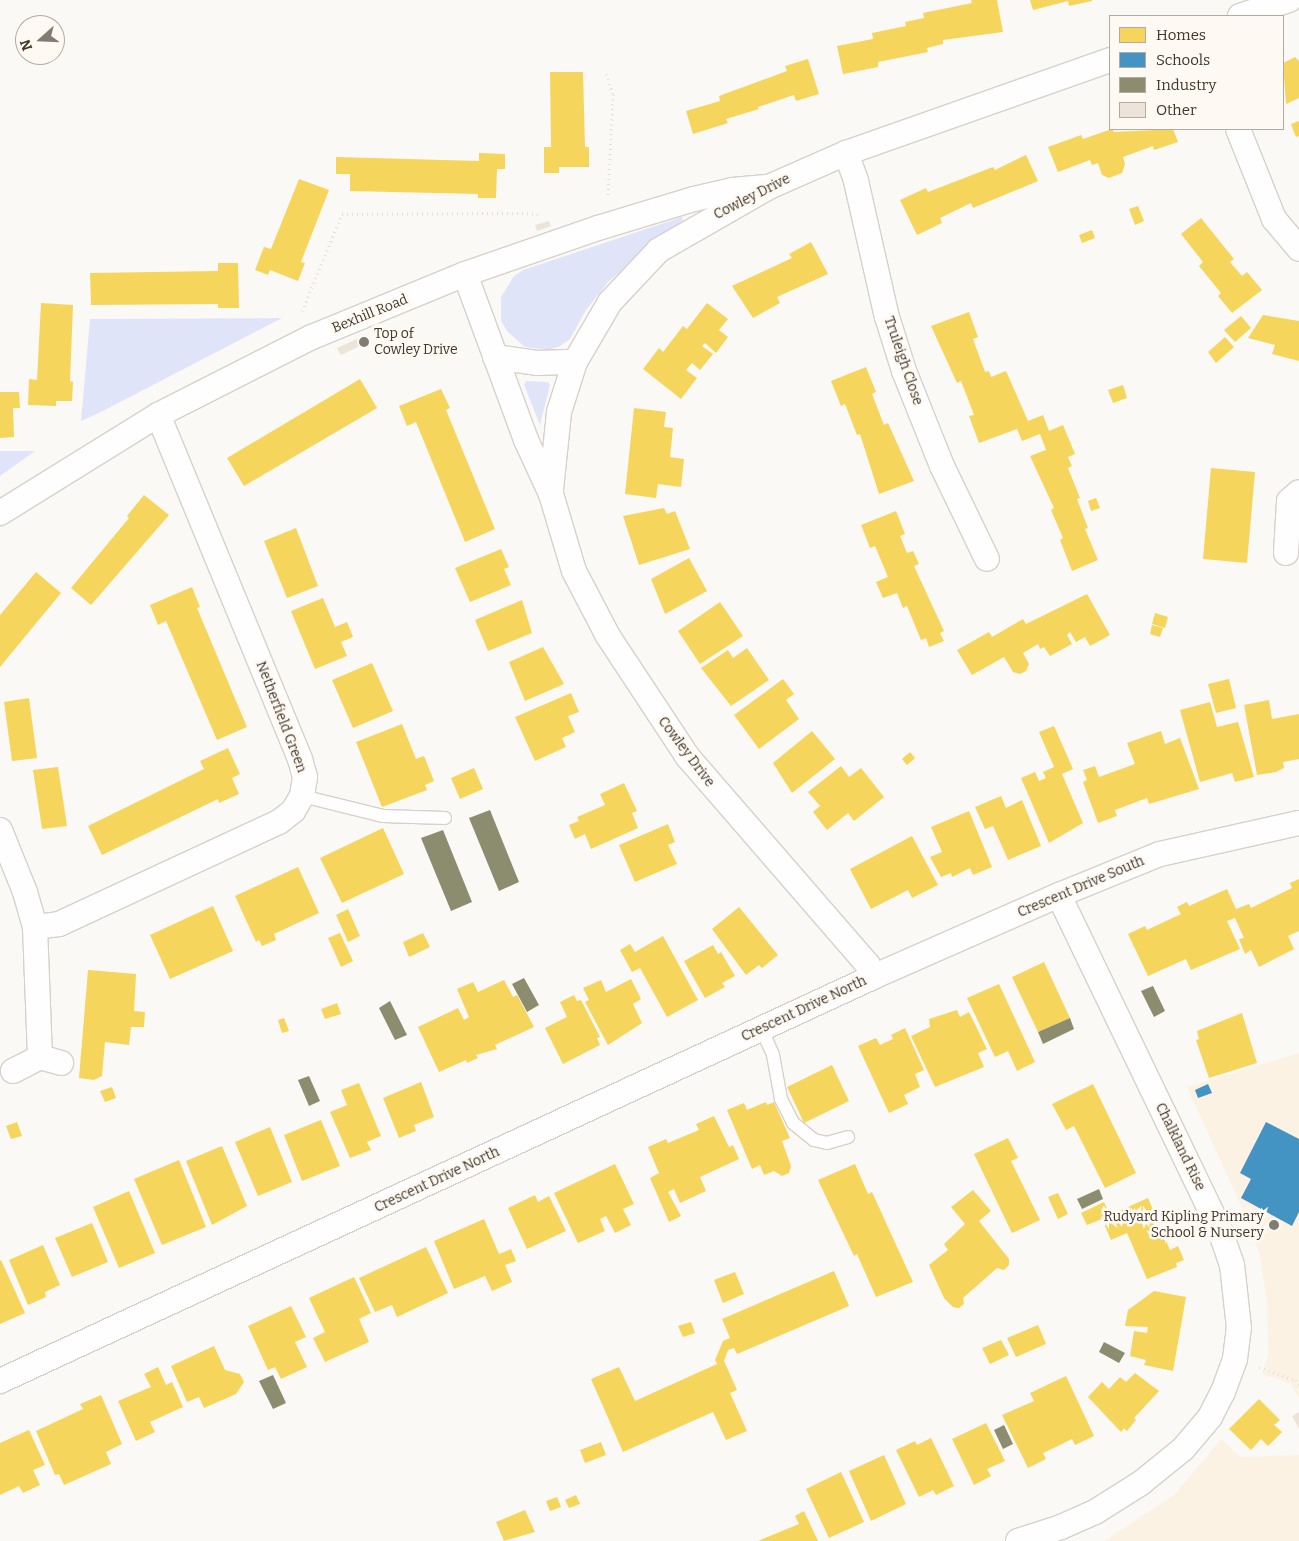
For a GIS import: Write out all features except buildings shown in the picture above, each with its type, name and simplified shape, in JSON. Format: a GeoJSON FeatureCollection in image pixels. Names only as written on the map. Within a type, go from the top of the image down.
{"type":"FeatureCollection","features":[{"type":"Feature","properties":{"kind":"street"},"geometry":{"type":"LineString","coordinates":[[1243,15],[1289,0]]}},
{"type":"Feature","properties":{"kind":"street","name":"Cowley Drive"},"geometry":{"type":"LineString","coordinates":[[551,494],[559,412],[576,362],[610,302],[660,250],[769,187],[846,152],[1109,60]]}},
{"type":"Feature","properties":{"kind":"street"},"geometry":{"type":"LineString","coordinates":[[1238,130],[1274,219],[1299,249]]}},
{"type":"Feature","properties":{"kind":"street","name":"Truleigh Close"},"geometry":{"type":"LineString","coordinates":[[846,152],[856,181],[887,317],[904,371],[942,466],[986,559]]}},
{"type":"Feature","properties":{"kind":"street","name":"Bexhill Road"},"geometry":{"type":"LineString","coordinates":[[0,513],[158,415],[312,337],[465,274],[694,199],[732,190],[769,187]]}},
{"type":"Feature","properties":{"kind":"street","name":"Cowley Drive"},"geometry":{"type":"LineString","coordinates":[[465,274],[526,440],[551,494],[574,571],[608,636],[653,709],[720,796],[868,965],[872,977]]}},
{"type":"Feature","properties":{"kind":"street"},"geometry":{"type":"LineString","coordinates":[[495,356],[538,363],[576,362]]}},
{"type":"Feature","properties":{"kind":"street","name":"Netherfield Green"},"geometry":{"type":"LineString","coordinates":[[158,415],[300,759],[305,778],[302,796]]}},
{"type":"Feature","properties":{"kind":"street"},"geometry":{"type":"LineString","coordinates":[[1286,553],[1289,500],[1299,492]]}},
{"type":"Feature","properties":{"kind":"street"},"geometry":{"type":"LineString","coordinates":[[35,927],[59,924],[279,822],[293,811],[302,796]]}},
{"type":"Feature","properties":{"kind":"street","name":"Crescent Drive South"},"geometry":{"type":"LineString","coordinates":[[872,977],[1059,894],[1160,854],[1299,823]]}},
{"type":"Feature","properties":{"kind":"street"},"geometry":{"type":"LineString","coordinates":[[0,830],[25,892],[35,927],[50,1060],[13,1071]]}},
{"type":"Feature","properties":{"kind":"street","name":"Chalkland Rise"},"geometry":{"type":"LineString","coordinates":[[1018,1541],[1061,1527],[1096,1512],[1141,1484],[1183,1449],[1216,1406],[1235,1359],[1238,1305],[1228,1252],[1059,894]]}},
{"type":"Feature","properties":{"kind":"street","name":"Crescent Drive North"},"geometry":{"type":"LineString","coordinates":[[0,1381],[762,1030],[872,977]]}},
{"type":"Feature","properties":{"kind":"lane"},"geometry":{"type":"LineString","coordinates":[[302,796],[383,816],[445,818]]}},
{"type":"Feature","properties":{"kind":"lane"},"geometry":{"type":"LineString","coordinates":[[762,1030],[773,1055],[781,1099],[794,1123],[814,1140],[827,1143],[848,1137]]}},
{"type":"Feature","properties":{"kind":"path"},"geometry":{"type":"LineString","coordinates":[[606,74],[613,94],[608,197]]}},
{"type":"Feature","properties":{"kind":"path"},"geometry":{"type":"LineString","coordinates":[[302,310],[342,214],[522,212],[537,214],[539,219]]}},
{"type":"Feature","properties":{"kind":"path"},"geometry":{"type":"LineString","coordinates":[[1235,1359],[1295,1380],[1299,1386]]}},
{"type":"Feature","properties":{"kind":"shaded area"},"geometry":{"type":"Polygon","coordinates":[[[682,217],[683,220],[609,281],[586,310],[570,339],[560,346],[549,350],[525,347],[507,331],[501,321],[501,297],[514,276],[523,270],[682,217]]]}},
{"type":"Feature","properties":{"kind":"shaded area"},"geometry":{"type":"Polygon","coordinates":[[[282,318],[99,413],[81,421],[90,319],[282,318]]]}},
{"type":"Feature","properties":{"kind":"shaded area"},"geometry":{"type":"Polygon","coordinates":[[[526,381],[548,382],[550,385],[540,425],[524,385],[526,381]]]}},
{"type":"Feature","properties":{"kind":"shaded area"},"geometry":{"type":"Polygon","coordinates":[[[0,451],[35,451],[0,476],[0,451]]]}},
{"type":"Feature","properties":{"kind":"shaded area","name":"Rudyard Kipling Primary School & Nursery"},"geometry":{"type":"Polygon","coordinates":[[[1299,1053],[1299,1399],[1290,1383],[1262,1374],[1268,1357],[1267,1304],[1260,1256],[1246,1217],[1187,1087],[1299,1053]]]}},
{"type":"Feature","properties":{"kind":"shaded area"},"geometry":{"type":"Polygon","coordinates":[[[1221,1439],[1241,1457],[1299,1455],[1299,1541],[1104,1541],[1174,1495],[1221,1439]]]}},
{"type":"Feature","properties":{"kind":"place","name":"Top of Cowley Drive"},"geometry":{"type":"Point","coordinates":[364,342]}},
{"type":"Feature","properties":{"kind":"place","name":"Rudyard Kipling Primary School & Nursery"},"geometry":{"type":"Point","coordinates":[1274,1225]}}]}
